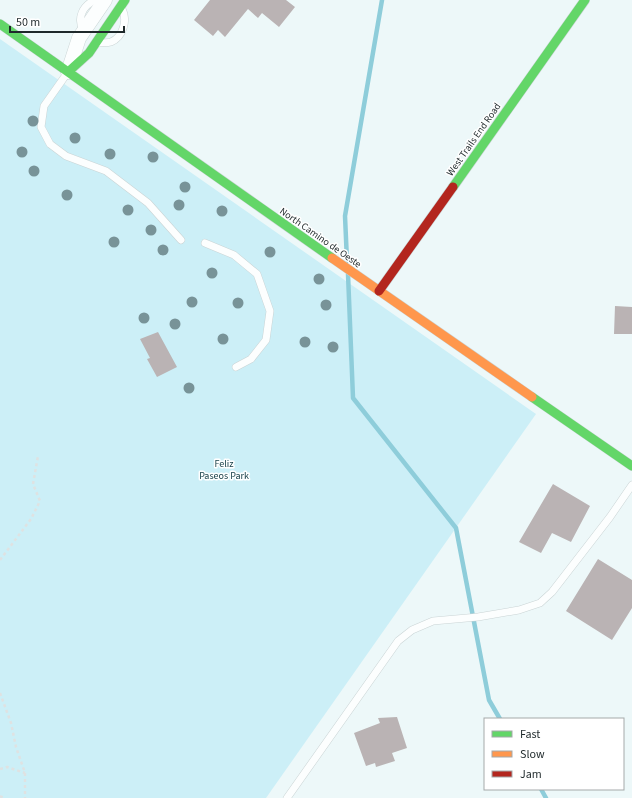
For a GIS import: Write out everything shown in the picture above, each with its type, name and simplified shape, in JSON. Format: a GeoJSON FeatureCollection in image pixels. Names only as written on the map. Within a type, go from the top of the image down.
{"type":"FeatureCollection","features":[{"type":"Feature","properties":{"kind":"street","name":"West Trails End Road"},"geometry":{"type":"LineString","coordinates":[[379,292],[585,0]]}},
{"type":"Feature","properties":{"kind":"street"},"geometry":{"type":"LineString","coordinates":[[68,72],[79,38],[83,32],[116,2]]}},
{"type":"Feature","properties":{"kind":"street"},"geometry":{"type":"LineString","coordinates":[[68,72],[89,54],[116,2]]}},
{"type":"Feature","properties":{"kind":"street","name":"North Camino de Oeste"},"geometry":{"type":"LineString","coordinates":[[0,24],[379,292],[632,466]]}},
{"type":"Feature","properties":{"kind":"lane"},"geometry":{"type":"LineString","coordinates":[[83,32],[80,19],[82,11],[87,5],[95,0]]}},
{"type":"Feature","properties":{"kind":"lane"},"geometry":{"type":"LineString","coordinates":[[96,43],[111,42],[119,37],[125,25],[124,13],[116,2]]}},
{"type":"Feature","properties":{"kind":"lane"},"geometry":{"type":"LineString","coordinates":[[68,72],[44,106],[41,127],[50,144],[66,156],[106,171],[148,203],[181,240]]}},
{"type":"Feature","properties":{"kind":"lane"},"geometry":{"type":"LineString","coordinates":[[205,243],[234,255],[257,274],[270,311],[266,340],[251,359],[236,367]]}},
{"type":"Feature","properties":{"kind":"lane"},"geometry":{"type":"LineString","coordinates":[[287,798],[398,641],[412,630],[433,621],[505,613],[540,603],[552,592],[610,517],[632,485]]}},
{"type":"Feature","properties":{"kind":"path"},"geometry":{"type":"LineString","coordinates":[[0,560],[31,519],[40,501],[34,484],[38,456]]}},
{"type":"Feature","properties":{"kind":"path"},"geometry":{"type":"LineString","coordinates":[[0,693],[11,723],[16,747],[25,773],[25,798]]}},
{"type":"Feature","properties":{"kind":"path"},"geometry":{"type":"LineString","coordinates":[[0,769],[6,768],[25,773]]}},
{"type":"Feature","properties":{"kind":"path"},"geometry":{"type":"LineString","coordinates":[[0,796],[4,798]]}},
{"type":"Feature","properties":{"kind":"green space","name":"Feliz Paseos Park"},"geometry":{"type":"Polygon","coordinates":[[[0,39],[536,414],[266,798],[0,798],[0,39]]]}},
{"type":"Feature","properties":{"kind":"building"},"geometry":{"type":"Polygon","coordinates":[[[210,0],[286,0],[295,7],[279,27],[262,13],[258,18],[248,9],[225,37],[218,30],[213,36],[194,20],[210,0]]]}},
{"type":"Feature","properties":{"kind":"building"},"geometry":{"type":"Polygon","coordinates":[[[615,306],[632,307],[632,334],[614,334],[615,306]]]}},
{"type":"Feature","properties":{"kind":"building"},"geometry":{"type":"Polygon","coordinates":[[[158,332],[177,367],[157,377],[147,359],[150,358],[140,339],[158,332]]]}},
{"type":"Feature","properties":{"kind":"building"},"geometry":{"type":"Polygon","coordinates":[[[553,484],[590,506],[571,542],[552,533],[541,553],[519,542],[553,484]]]}},
{"type":"Feature","properties":{"kind":"building"},"geometry":{"type":"Polygon","coordinates":[[[598,559],[632,580],[632,608],[612,640],[566,611],[598,559]]]}},
{"type":"Feature","properties":{"kind":"building"},"geometry":{"type":"Polygon","coordinates":[[[397,717],[407,748],[392,753],[395,761],[376,767],[375,763],[366,766],[354,733],[380,723],[378,718],[397,717]]]}},
{"type":"Feature","properties":{"kind":"waterway"},"geometry":{"type":"LineString","coordinates":[[347,261],[345,216],[382,0]]}},
{"type":"Feature","properties":{"kind":"waterway"},"geometry":{"type":"LineString","coordinates":[[348,274],[353,398],[456,528],[489,700],[499,718]]}},
{"type":"Feature","properties":{"kind":"waterway"},"geometry":{"type":"LineString","coordinates":[[542,790],[546,798]]}},
{"type":"Feature","properties":{"kind":"traffic: fast"},"geometry":{"type":"LineString","coordinates":[[68,72],[89,53],[125,0]]}},
{"type":"Feature","properties":{"kind":"traffic: fast"},"geometry":{"type":"LineString","coordinates":[[453,187],[585,0]]}},
{"type":"Feature","properties":{"kind":"traffic: fast"},"geometry":{"type":"LineString","coordinates":[[0,24],[332,258]]}},
{"type":"Feature","properties":{"kind":"traffic: fast"},"geometry":{"type":"LineString","coordinates":[[532,397],[632,466]]}},
{"type":"Feature","properties":{"kind":"traffic: slow"},"geometry":{"type":"LineString","coordinates":[[332,258],[532,397]]}},
{"type":"Feature","properties":{"kind":"traffic: jam"},"geometry":{"type":"LineString","coordinates":[[379,291],[453,187]]}}]}
